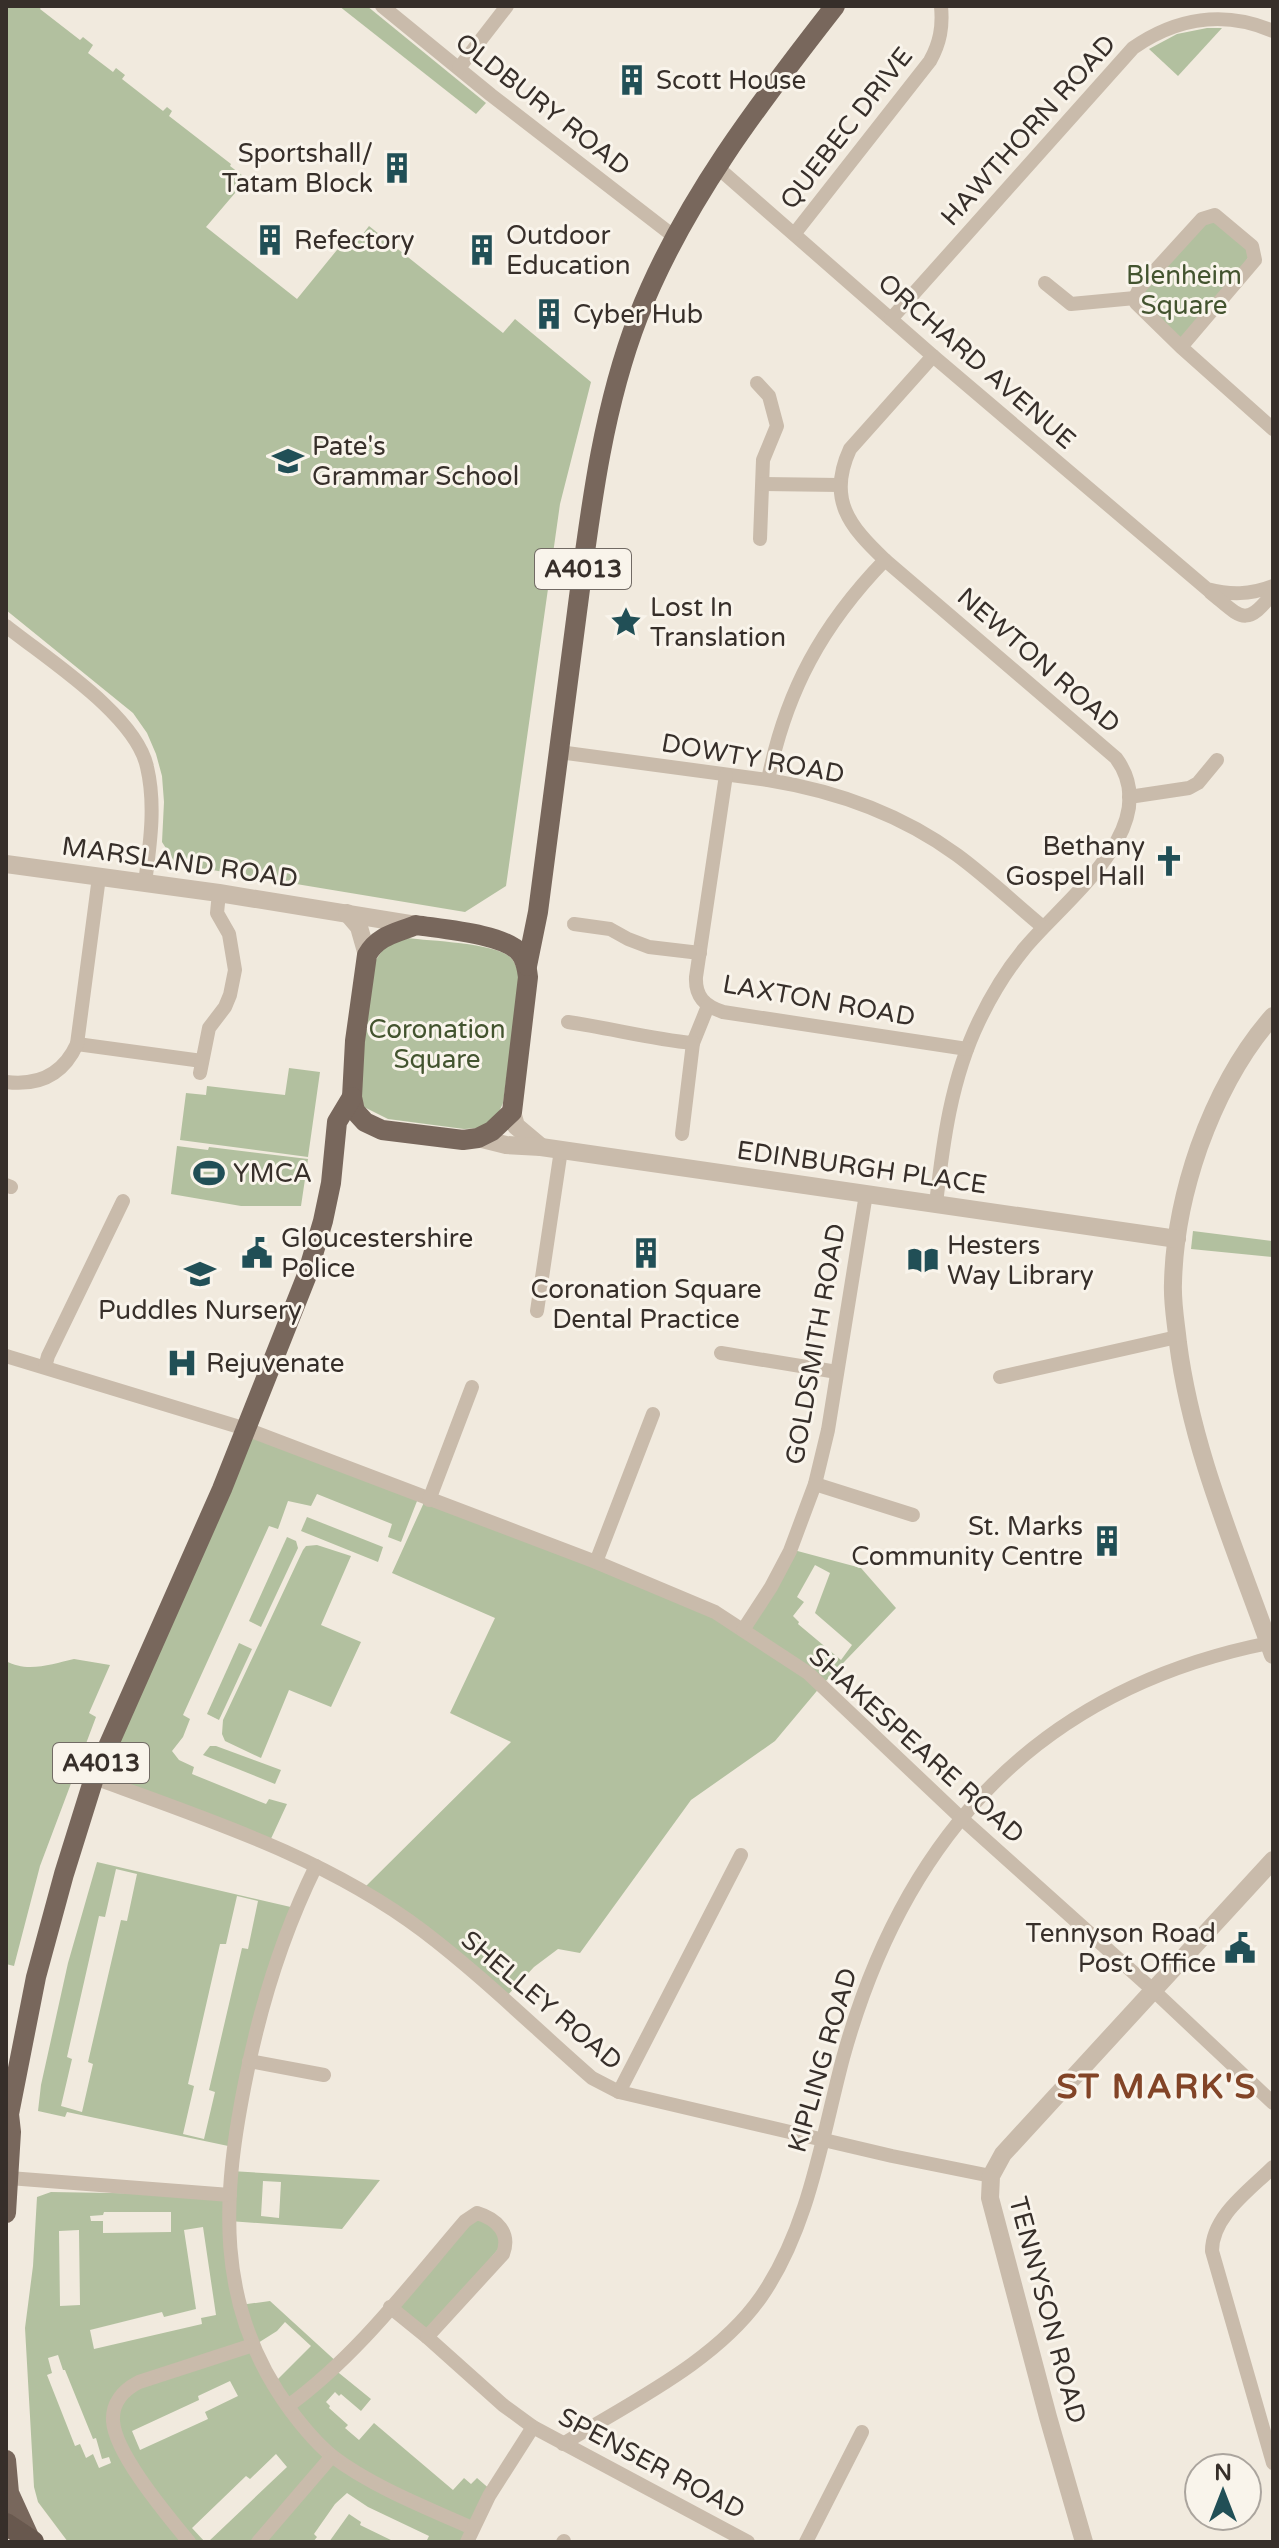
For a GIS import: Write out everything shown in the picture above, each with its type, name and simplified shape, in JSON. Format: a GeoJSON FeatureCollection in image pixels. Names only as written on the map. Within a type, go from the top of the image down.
{"type":"FeatureCollection","features":[{"type":"Feature","properties":{"kind":"highway"},"geometry":{"type":"LineString","coordinates":[[6,2524],[31,2540]]}},
{"type":"Feature","properties":{"kind":"main road","name":"A4013"},"geometry":{"type":"LineString","coordinates":[[512,1112],[527,966],[538,912],[592,504],[607,427],[638,317],[676,238],[717,167],[756,107],[835,6]]}},
{"type":"Feature","properties":{"kind":"main road"},"geometry":{"type":"LineString","coordinates":[[504,941],[538,912]]}},
{"type":"Feature","properties":{"kind":"main road"},"geometry":{"type":"LineString","coordinates":[[367,955],[382,938],[416,925],[504,941],[519,951],[527,966]]}},
{"type":"Feature","properties":{"kind":"main road","name":"A4013"},"geometry":{"type":"LineString","coordinates":[[6,2213],[11,2132],[7,2116],[36,1977],[64,1874],[94,1778],[190,1563],[307,1275],[329,1195],[337,1122],[352,1097],[355,1041],[367,955]]}},
{"type":"Feature","properties":{"kind":"main road"},"geometry":{"type":"LineString","coordinates":[[352,1097],[355,1111],[365,1122],[382,1130]]}},
{"type":"Feature","properties":{"kind":"main road"},"geometry":{"type":"LineString","coordinates":[[336,1141],[359,1131],[382,1130],[463,1140],[478,1138],[492,1131],[512,1112]]}},
{"type":"Feature","properties":{"kind":"main road"},"geometry":{"type":"LineString","coordinates":[[6,2460],[9,2493],[31,2540]]}},
{"type":"Feature","properties":{"kind":"street","name":"OLDBURY ROAD"},"geometry":{"type":"LineString","coordinates":[[382,6],[676,238]]}},
{"type":"Feature","properties":{"kind":"street"},"geometry":{"type":"LineString","coordinates":[[459,68],[507,6]]}},
{"type":"Feature","properties":{"kind":"street","name":"QUEBEC DRIVE"},"geometry":{"type":"LineString","coordinates":[[795,233],[930,61],[939,41],[941,6]]}},
{"type":"Feature","properties":{"kind":"street","name":"HAWTHORN ROAD"},"geometry":{"type":"LineString","coordinates":[[891,319],[1133,48],[1163,30],[1197,20],[1230,19],[1273,31]]}},
{"type":"Feature","properties":{"kind":"street","name":"ORCHARD AVENUE"},"geometry":{"type":"LineString","coordinates":[[717,167],[933,356],[1239,615],[1258,612],[1273,593]]}},
{"type":"Feature","properties":{"kind":"street"},"geometry":{"type":"LineString","coordinates":[[1181,347],[1253,265],[1256,255],[1252,246],[1220,217],[1206,216],[1140,287],[1135,298],[1140,309],[1181,347],[1273,429]]}},
{"type":"Feature","properties":{"kind":"street"},"geometry":{"type":"LineString","coordinates":[[1045,283],[1071,304],[1135,298]]}},
{"type":"Feature","properties":{"kind":"street"},"geometry":{"type":"LineString","coordinates":[[763,484],[840,485],[845,460],[857,438],[933,356]]}},
{"type":"Feature","properties":{"kind":"street"},"geometry":{"type":"LineString","coordinates":[[757,383],[769,396],[777,426],[765,453],[760,539]]}},
{"type":"Feature","properties":{"kind":"street","name":"NEWTON ROAD"},"geometry":{"type":"LineString","coordinates":[[840,485],[848,520],[862,539],[1116,758],[1126,776],[1129,797]]}},
{"type":"Feature","properties":{"kind":"street"},"geometry":{"type":"LineString","coordinates":[[768,780],[781,726],[801,675],[847,602],[885,560]]}},
{"type":"Feature","properties":{"kind":"street"},"geometry":{"type":"LineString","coordinates":[[1207,589],[1246,594],[1273,586]]}},
{"type":"Feature","properties":{"kind":"street"},"geometry":{"type":"LineString","coordinates":[[6,626],[116,713],[138,742],[147,763],[153,808],[145,883]]}},
{"type":"Feature","properties":{"kind":"street","name":"DOWTY ROAD"},"geometry":{"type":"LineString","coordinates":[[559,752],[768,780],[835,794],[916,829],[959,856],[1043,927]]}},
{"type":"Feature","properties":{"kind":"street"},"geometry":{"type":"LineString","coordinates":[[936,1204],[949,1113],[967,1049],[999,984],[1043,927],[1111,852],[1127,820],[1129,797],[1189,788],[1198,783],[1217,760]]}},
{"type":"Feature","properties":{"kind":"street","name":"LAXTON ROAD"},"geometry":{"type":"LineString","coordinates":[[726,775],[697,990],[708,1006],[723,1012],[967,1049]]}},
{"type":"Feature","properties":{"kind":"street","name":"MARSLAND ROAD"},"geometry":{"type":"LineString","coordinates":[[6,864],[219,893],[416,925]]}},
{"type":"Feature","properties":{"kind":"street"},"geometry":{"type":"LineString","coordinates":[[6,1082],[30,1083],[50,1076],[66,1063],[77,1044],[99,877]]}},
{"type":"Feature","properties":{"kind":"street"},"geometry":{"type":"LineString","coordinates":[[77,1044],[201,1067],[209,1028],[225,1007],[235,970],[233,946],[217,913],[219,893]]}},
{"type":"Feature","properties":{"kind":"street"},"geometry":{"type":"LineString","coordinates":[[347,913],[359,927],[367,955]]}},
{"type":"Feature","properties":{"kind":"street"},"geometry":{"type":"LineString","coordinates":[[574,924],[610,929],[649,947],[700,953]]}},
{"type":"Feature","properties":{"kind":"street"},"geometry":{"type":"LineString","coordinates":[[682,1134],[693,1043],[708,1006]]}},
{"type":"Feature","properties":{"kind":"street"},"geometry":{"type":"LineString","coordinates":[[1271,1649],[1202,1459],[1185,1391],[1172,1286],[1187,1186],[1216,1105],[1249,1047],[1273,1016]]}},
{"type":"Feature","properties":{"kind":"street"},"geometry":{"type":"LineString","coordinates":[[568,1022],[693,1043]]}},
{"type":"Feature","properties":{"kind":"street"},"geometry":{"type":"LineString","coordinates":[[512,1112],[516,1126],[541,1147]]}},
{"type":"Feature","properties":{"kind":"street","name":"EDINBURGH PLACE"},"geometry":{"type":"LineString","coordinates":[[478,1138],[506,1145],[541,1147],[1177,1239]]}},
{"type":"Feature","properties":{"kind":"street"},"geometry":{"type":"LineString","coordinates":[[537,1311],[561,1150]]}},
{"type":"Feature","properties":{"kind":"street","name":"GOLDSMITH ROAD"},"geometry":{"type":"LineString","coordinates":[[743,1630],[790,1551],[815,1484],[828,1430],[866,1194]]}},
{"type":"Feature","properties":{"kind":"street"},"geometry":{"type":"LineString","coordinates":[[45,1367],[123,1201]]}},
{"type":"Feature","properties":{"kind":"street"},"geometry":{"type":"LineString","coordinates":[[1000,1377],[1177,1337]]}},
{"type":"Feature","properties":{"kind":"street"},"geometry":{"type":"LineString","coordinates":[[721,1353],[837,1372]]}},
{"type":"Feature","properties":{"kind":"street","name":"SHAKESPEARE ROAD"},"geometry":{"type":"LineString","coordinates":[[6,1356],[246,1429],[596,1562],[715,1612],[808,1673],[960,1817],[1154,1991],[1273,2103]]}},
{"type":"Feature","properties":{"kind":"street"},"geometry":{"type":"LineString","coordinates":[[429,1500],[472,1387]]}},
{"type":"Feature","properties":{"kind":"street"},"geometry":{"type":"LineString","coordinates":[[596,1562],[653,1414]]}},
{"type":"Feature","properties":{"kind":"street"},"geometry":{"type":"LineString","coordinates":[[815,1484],[913,1515]]}},
{"type":"Feature","properties":{"kind":"street","name":"KIPLING ROAD"},"geometry":{"type":"LineString","coordinates":[[563,2444],[696,2362],[745,2318],[773,2280],[784,2258],[825,2139],[842,2062],[867,1984],[899,1913],[960,1817],[1018,1760],[1094,1707],[1178,1667],[1238,1649],[1271,1649]]}},
{"type":"Feature","properties":{"kind":"street","name":"SHELLEY ROAD"},"geometry":{"type":"LineString","coordinates":[[94,1778],[263,1840],[361,1891],[423,1931],[592,2078],[619,2092],[991,2176]]}},
{"type":"Feature","properties":{"kind":"street"},"geometry":{"type":"LineString","coordinates":[[619,2092],[741,1855]]}},
{"type":"Feature","properties":{"kind":"street","name":"TENNYSON ROAD"},"geometry":{"type":"LineString","coordinates":[[1084,2542],[990,2198],[991,2176],[1003,2154],[1273,1860]]}},
{"type":"Feature","properties":{"kind":"street"},"geometry":{"type":"LineString","coordinates":[[316,1866],[295,1908],[277,1956],[249,2061],[233,2147],[229,2235],[232,2267],[253,2345],[261,2365],[288,2406],[332,2456],[469,2535],[492,2491],[533,2427]]}},
{"type":"Feature","properties":{"kind":"street"},"geometry":{"type":"LineString","coordinates":[[249,2061],[324,2075]]}},
{"type":"Feature","properties":{"kind":"street"},"geometry":{"type":"LineString","coordinates":[[1273,2167],[1219,2223],[1213,2237],[1212,2251],[1273,2463]]}},
{"type":"Feature","properties":{"kind":"street"},"geometry":{"type":"LineString","coordinates":[[9,2178],[230,2195]]}},
{"type":"Feature","properties":{"kind":"street"},"geometry":{"type":"LineString","coordinates":[[288,2406],[339,2364],[465,2221],[477,2213],[488,2218],[505,2233],[507,2238],[503,2254],[427,2337]]}},
{"type":"Feature","properties":{"kind":"street","name":"SPENSER ROAD"},"geometry":{"type":"LineString","coordinates":[[390,2307],[503,2405],[533,2427],[748,2542]]}},
{"type":"Feature","properties":{"kind":"street"},"geometry":{"type":"LineString","coordinates":[[189,2542],[126,2455],[113,2425],[115,2407],[125,2390],[139,2382],[253,2345]]}},
{"type":"Feature","properties":{"kind":"street"},"geometry":{"type":"LineString","coordinates":[[806,2542],[862,2432]]}},
{"type":"Feature","properties":{"kind":"street"},"geometry":{"type":"LineString","coordinates":[[258,2542],[332,2456]]}},
{"type":"Feature","properties":{"kind":"green space","name":"Pate's Grammar School"},"geometry":{"type":"Polygon","coordinates":[[[6,6],[42,6],[40,9],[80,40],[83,37],[93,45],[88,53],[113,72],[116,68],[125,75],[122,79],[163,111],[167,107],[172,111],[169,116],[247,179],[206,227],[297,299],[341,245],[350,251],[369,226],[503,333],[515,319],[591,382],[560,504],[506,886],[465,912],[176,864],[162,842],[162,776],[147,733],[133,713],[6,610],[6,6]]]}},
{"type":"Feature","properties":{"kind":"green space"},"geometry":{"type":"Polygon","coordinates":[[[339,6],[367,6],[486,103],[476,114],[339,6]]]}},
{"type":"Feature","properties":{"kind":"green space"},"geometry":{"type":"Polygon","coordinates":[[[1222,28],[1178,76],[1149,49],[1177,34],[1222,28]]]}},
{"type":"Feature","properties":{"kind":"green space","name":"Blenheim Square"},"geometry":{"type":"Polygon","coordinates":[[[1206,216],[1254,250],[1181,347],[1137,293],[1206,216]]]}},
{"type":"Feature","properties":{"kind":"green space","name":"Coronation Square"},"geometry":{"type":"Polygon","coordinates":[[[407,938],[492,949],[511,958],[516,966],[520,981],[503,1103],[498,1114],[479,1128],[464,1129],[388,1119],[364,1107],[358,1084],[375,961],[387,944],[407,938]]]}},
{"type":"Feature","properties":{"kind":"green space"},"geometry":{"type":"Polygon","coordinates":[[[289,1068],[320,1072],[308,1157],[180,1140],[186,1093],[206,1095],[207,1086],[285,1095],[289,1068]]]}},
{"type":"Feature","properties":{"kind":"green space"},"geometry":{"type":"Polygon","coordinates":[[[177,1146],[308,1159],[301,1206],[241,1206],[171,1194],[177,1146]]]}},
{"type":"Feature","properties":{"kind":"green space"},"geometry":{"type":"Polygon","coordinates":[[[1193,1231],[1273,1241],[1273,1257],[1191,1249],[1193,1231]]]}},
{"type":"Feature","properties":{"kind":"green space"},"geometry":{"type":"Polygon","coordinates":[[[246,1429],[419,1496],[401,1542],[388,1537],[392,1524],[317,1494],[311,1506],[288,1501],[278,1529],[269,1526],[183,1715],[190,1719],[183,1737],[172,1751],[179,1760],[194,1767],[192,1774],[266,1804],[269,1799],[287,1804],[269,1843],[94,1778],[246,1429]]]}},
{"type":"Feature","properties":{"kind":"green space"},"geometry":{"type":"Polygon","coordinates":[[[426,1498],[743,1630],[790,1549],[861,1568],[896,1608],[821,1686],[775,1741],[691,1800],[580,1953],[558,1949],[534,1967],[503,2000],[361,1891],[511,1742],[450,1713],[495,1618],[392,1573],[426,1498]],[[815,1565],[797,1597],[804,1602],[793,1616],[798,1624],[841,1660],[852,1645],[815,1613],[830,1573],[815,1565]]]}},
{"type":"Feature","properties":{"kind":"green space"},"geometry":{"type":"Polygon","coordinates":[[[307,1517],[383,1547],[378,1562],[301,1531],[307,1517]]]}},
{"type":"Feature","properties":{"kind":"green space"},"geometry":{"type":"Polygon","coordinates":[[[287,1537],[296,1541],[298,1548],[261,1627],[249,1621],[287,1537]]]}},
{"type":"Feature","properties":{"kind":"green space"},"geometry":{"type":"Polygon","coordinates":[[[317,1545],[351,1556],[321,1625],[361,1642],[331,1707],[289,1690],[261,1758],[225,1741],[223,1720],[303,1550],[306,1546],[317,1545]]]}},
{"type":"Feature","properties":{"kind":"green space"},"geometry":{"type":"Polygon","coordinates":[[[239,1643],[252,1649],[219,1720],[207,1714],[239,1643]]]}},
{"type":"Feature","properties":{"kind":"green space"},"geometry":{"type":"Polygon","coordinates":[[[74,1659],[110,1665],[89,1713],[96,1717],[40,1866],[14,1966],[6,1964],[6,1661],[31,1667],[74,1659]]]}},
{"type":"Feature","properties":{"kind":"green space"},"geometry":{"type":"Polygon","coordinates":[[[210,1746],[281,1770],[275,1784],[203,1755],[210,1746]]]}},
{"type":"Feature","properties":{"kind":"green space"},"geometry":{"type":"Polygon","coordinates":[[[97,1862],[295,1908],[233,2147],[67,2112],[65,2117],[38,2111],[68,1963],[97,1862]],[[116,1869],[105,1917],[99,1916],[67,2057],[72,2059],[61,2106],[82,2112],[93,2064],[88,2062],[121,1920],[127,1921],[137,1874],[116,1869]],[[237,1896],[226,1944],[220,1944],[188,2084],[194,2086],[183,2134],[204,2139],[215,2092],[209,2090],[242,1948],[248,1949],[258,1901],[237,1896]]]}},
{"type":"Feature","properties":{"kind":"green space"},"geometry":{"type":"Polygon","coordinates":[[[231,2171],[380,2180],[342,2229],[229,2221],[240,2305],[270,2301],[339,2364],[334,2369],[371,2399],[361,2411],[335,2392],[326,2402],[348,2425],[345,2428],[359,2440],[374,2423],[453,2490],[464,2478],[471,2484],[477,2478],[492,2491],[467,2542],[426,2542],[429,2536],[368,2507],[347,2493],[335,2504],[314,2534],[317,2537],[313,2542],[208,2542],[287,2467],[276,2454],[250,2479],[246,2476],[192,2528],[205,2542],[68,2542],[38,2502],[34,2487],[25,2328],[37,2197],[51,2192],[229,2195],[231,2171]],[[263,2181],[261,2216],[279,2218],[281,2182],[263,2181]],[[104,2212],[103,2215],[90,2216],[91,2221],[103,2221],[103,2233],[171,2232],[171,2212],[104,2212]],[[203,2227],[184,2230],[196,2309],[164,2317],[162,2312],[90,2330],[94,2349],[202,2324],[201,2318],[216,2315],[203,2227]],[[79,2230],[59,2231],[60,2306],[80,2305],[79,2230]],[[285,2322],[253,2346],[273,2384],[311,2346],[285,2322]],[[58,2355],[48,2358],[52,2373],[47,2375],[75,2446],[80,2444],[86,2458],[93,2454],[99,2468],[111,2463],[109,2457],[102,2459],[96,2438],[93,2439],[58,2355]],[[230,2381],[198,2396],[199,2400],[132,2431],[140,2450],[208,2419],[205,2412],[238,2396],[230,2381]]]}},
{"type":"Feature","properties":{"kind":"green space"},"geometry":{"type":"Polygon","coordinates":[[[477,2213],[507,2238],[427,2337],[390,2307],[477,2213]]]}},
{"type":"Feature","properties":{"kind":"green space"},"geometry":{"type":"Polygon","coordinates":[[[349,2514],[361,2522],[360,2525],[395,2542],[329,2542],[349,2514]]]}},
{"type":"Feature","properties":{"kind":"place","name":"Scott House"},"geometry":{"type":"Point","coordinates":[632,80]}},
{"type":"Feature","properties":{"kind":"place","name":"Sportshall/ Tatam Block"},"geometry":{"type":"Point","coordinates":[397,168]}},
{"type":"Feature","properties":{"kind":"place","name":"Refectory"},"geometry":{"type":"Point","coordinates":[270,240]}},
{"type":"Feature","properties":{"kind":"place","name":"Outdoor Education"},"geometry":{"type":"Point","coordinates":[482,250]}},
{"type":"Feature","properties":{"kind":"place","name":"Cyber Hub"},"geometry":{"type":"Point","coordinates":[549,314]}},
{"type":"Feature","properties":{"kind":"place","name":"Pate's Grammar School"},"geometry":{"type":"Point","coordinates":[288,461]}},
{"type":"Feature","properties":{"kind":"place","name":"Lost In Translation"},"geometry":{"type":"Point","coordinates":[626,622]}},
{"type":"Feature","properties":{"kind":"place","name":"Bethany Gospel Hall"},"geometry":{"type":"Point","coordinates":[1169,861]}},
{"type":"Feature","properties":{"kind":"place","name":"YMCA"},"geometry":{"type":"Point","coordinates":[209,1173]}},
{"type":"Feature","properties":{"kind":"place","name":"Gloucestershire Police"},"geometry":{"type":"Point","coordinates":[257,1253]}},
{"type":"Feature","properties":{"kind":"place","name":"Coronation Square Dental Practice"},"geometry":{"type":"Point","coordinates":[646,1253]}},
{"type":"Feature","properties":{"kind":"place","name":"Hesters Way Library"},"geometry":{"type":"Point","coordinates":[923,1260]}},
{"type":"Feature","properties":{"kind":"place","name":"Puddles Nursery"},"geometry":{"type":"Point","coordinates":[200,1274]}},
{"type":"Feature","properties":{"kind":"place","name":"Rejuvenate"},"geometry":{"type":"Point","coordinates":[182,1363]}},
{"type":"Feature","properties":{"kind":"place","name":"St. Marks Community Centre"},"geometry":{"type":"Point","coordinates":[1107,1541]}},
{"type":"Feature","properties":{"kind":"place","name":"Tennyson Road Post Office"},"geometry":{"type":"Point","coordinates":[1240,1948]}},
{"type":"Feature","properties":{"kind":"district","name":"ST MARK'S"},"geometry":{"type":"Point","coordinates":[1157,2086]}}]}
